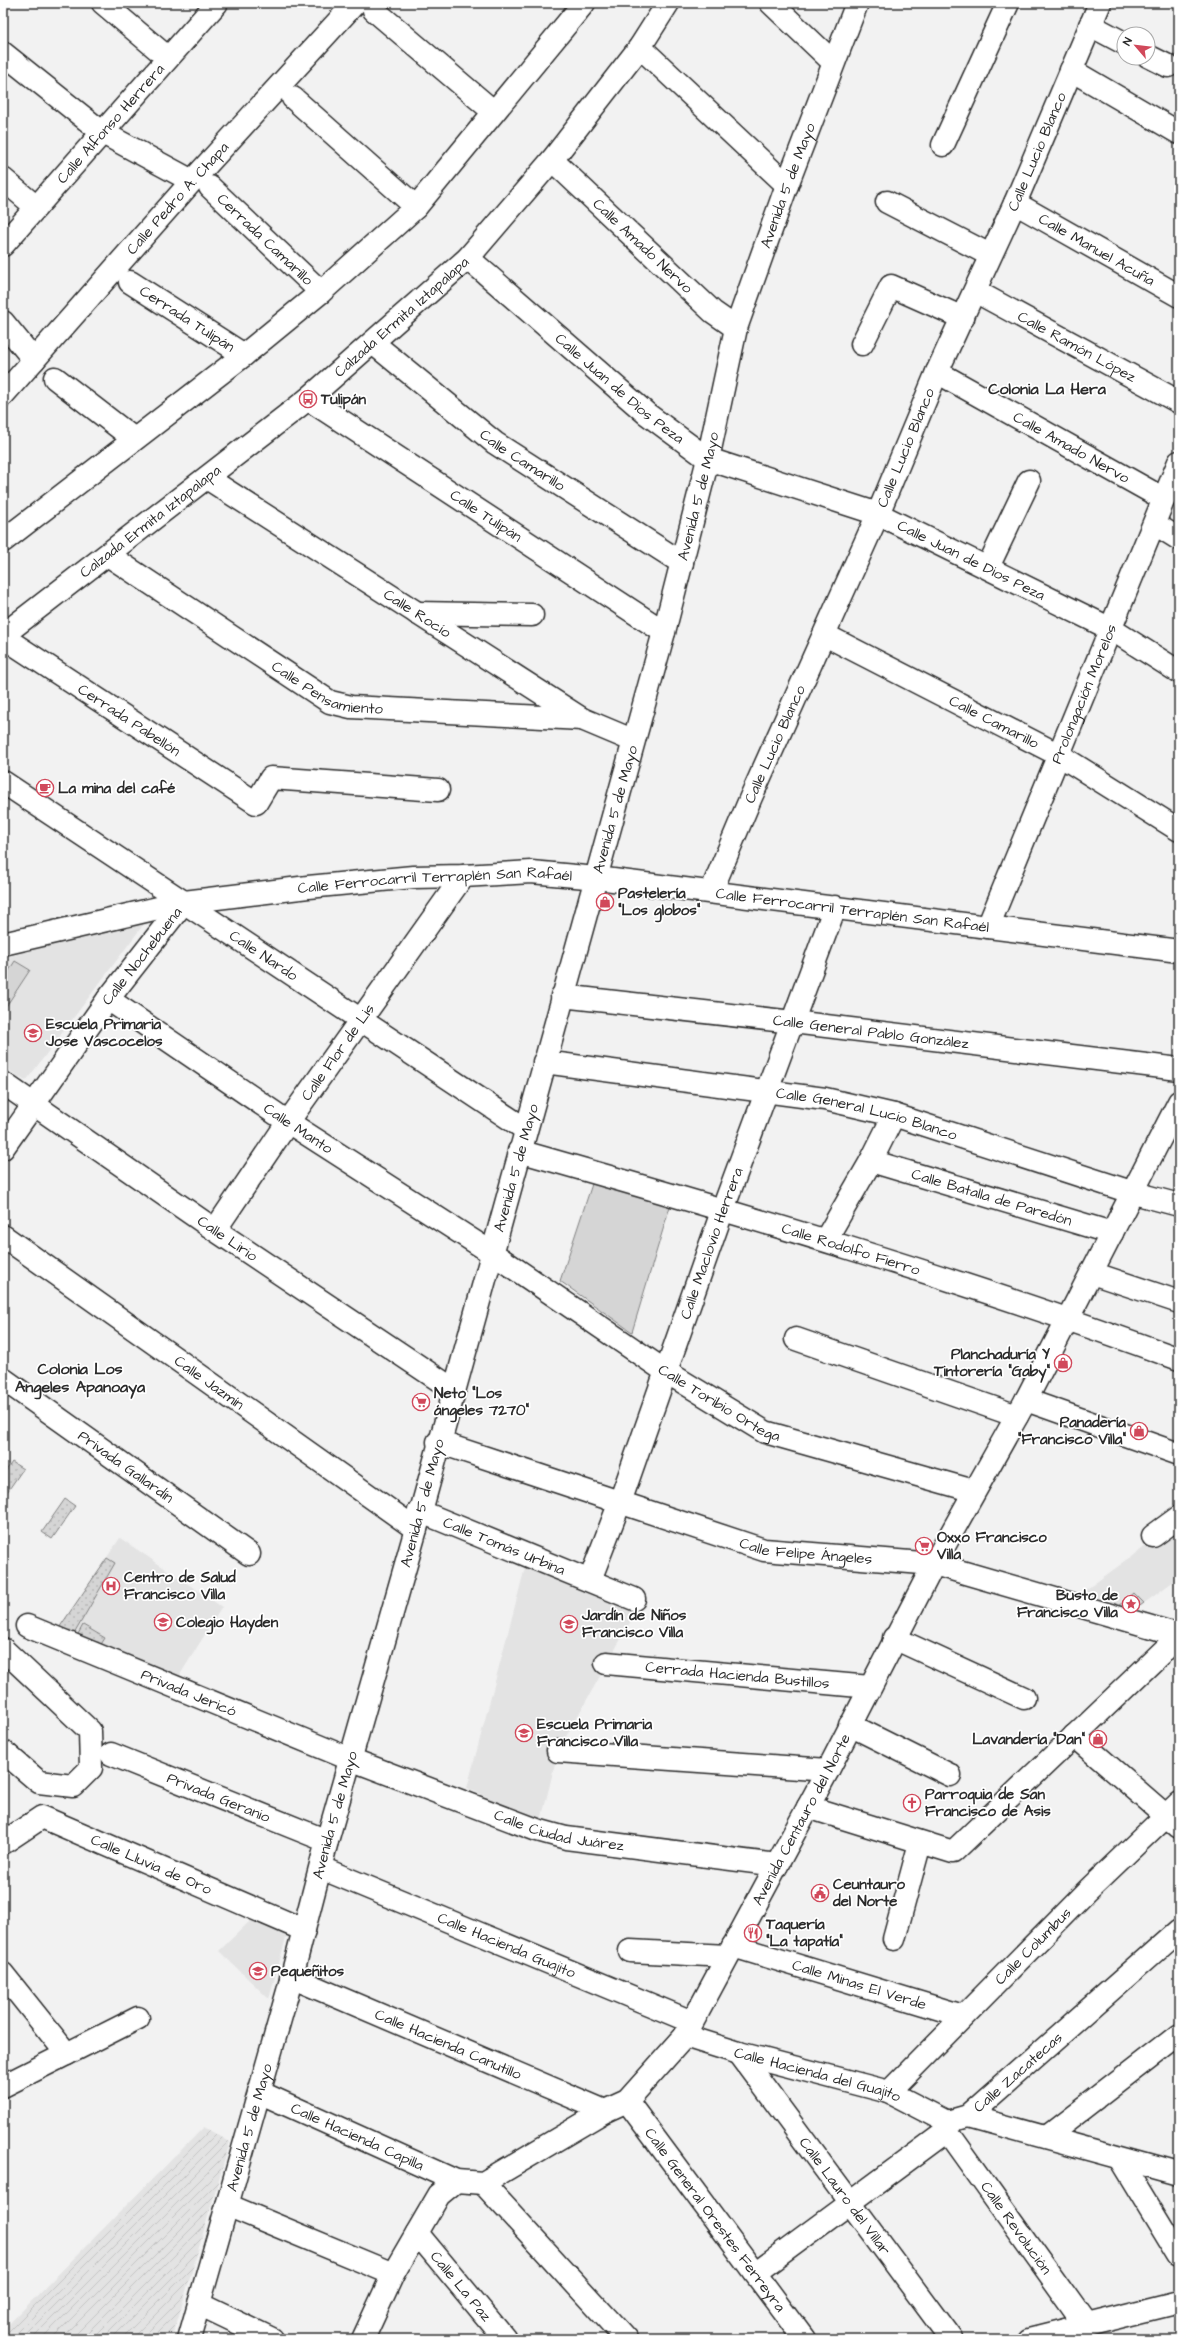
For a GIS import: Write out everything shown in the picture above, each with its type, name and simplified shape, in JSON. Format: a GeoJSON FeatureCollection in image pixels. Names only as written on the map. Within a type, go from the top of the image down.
{"type":"FeatureCollection","features":[{"type":"Feature","properties":{"kind":"street"},"geometry":{"type":"LineString","coordinates":[[103,3],[168,58]]}},
{"type":"Feature","properties":{"kind":"street","name":"Calle Alfonso Herrera"},"geometry":{"type":"LineString","coordinates":[[3,245],[217,3]]}},
{"type":"Feature","properties":{"kind":"street"},"geometry":{"type":"LineString","coordinates":[[3,541],[244,355],[321,292],[416,207],[584,3]]}},
{"type":"Feature","properties":{"kind":"street","name":"Calzada Ermita Iztapalapa"},"geometry":{"type":"LineString","coordinates":[[3,636],[308,399],[373,344],[468,258],[552,160],[640,47],[668,3]]}},
{"type":"Feature","properties":{"kind":"street"},"geometry":{"type":"LineString","coordinates":[[771,3],[833,62]]}},
{"type":"Feature","properties":{"kind":"street","name":"Avenida 5 de Mayo"},"geometry":{"type":"LineString","coordinates":[[189,2339],[291,1977],[327,1841],[438,1442],[454,1390],[562,996],[597,878],[632,740],[664,632],[708,459],[736,328],[787,185],[833,62],[857,3]]}},
{"type":"Feature","properties":{"kind":"street"},"geometry":{"type":"LineString","coordinates":[[943,145],[1008,3]]}},
{"type":"Feature","properties":{"kind":"street","name":"Calle Lucio Blanco"},"geometry":{"type":"LineString","coordinates":[[712,892],[752,797],[878,514],[937,372],[1015,204],[1070,70],[1100,3]]}},
{"type":"Feature","properties":{"kind":"street"},"geometry":{"type":"LineString","coordinates":[[364,6],[494,112]]}},
{"type":"Feature","properties":{"kind":"street","name":"Calle Pedro A. Chapa"},"geometry":{"type":"LineString","coordinates":[[3,395],[34,360],[201,184],[364,6]]}},
{"type":"Feature","properties":{"kind":"street"},"geometry":{"type":"LineString","coordinates":[[1090,25],[1116,39]]}},
{"type":"Feature","properties":{"kind":"street"},"geometry":{"type":"LineString","coordinates":[[640,47],[787,185]]}},
{"type":"Feature","properties":{"kind":"street","name":"Cerrada Camarillo"},"geometry":{"type":"LineString","coordinates":[[3,53],[103,133],[201,184],[321,292]]}},
{"type":"Feature","properties":{"kind":"street"},"geometry":{"type":"LineString","coordinates":[[1156,60],[1168,66]]}},
{"type":"Feature","properties":{"kind":"street"},"geometry":{"type":"LineString","coordinates":[[1070,70],[1179,133]]}},
{"type":"Feature","properties":{"kind":"street"},"geometry":{"type":"LineString","coordinates":[[293,98],[416,207]]}},
{"type":"Feature","properties":{"kind":"street","name":"Calle Amado Nervo"},"geometry":{"type":"LineString","coordinates":[[552,160],[713,312],[736,328]]}},
{"type":"Feature","properties":{"kind":"street"},"geometry":{"type":"LineString","coordinates":[[3,179],[36,207]]}},
{"type":"Feature","properties":{"kind":"street"},"geometry":{"type":"LineString","coordinates":[[887,202],[990,255]]}},
{"type":"Feature","properties":{"kind":"street","name":"Calle Manuel Acuña"},"geometry":{"type":"LineString","coordinates":[[1015,204],[1179,296]]}},
{"type":"Feature","properties":{"kind":"street","name":"Calle Juan de Dios Peza"},"geometry":{"type":"LineString","coordinates":[[468,258],[647,414],[708,459],[878,514],[988,566],[1111,629],[1179,672]]}},
{"type":"Feature","properties":{"kind":"street","name":"Cerrada Tulipán"},"geometry":{"type":"LineString","coordinates":[[130,282],[244,355]]}},
{"type":"Feature","properties":{"kind":"street"},"geometry":{"type":"LineString","coordinates":[[862,344],[891,286],[963,318]]}},
{"type":"Feature","properties":{"kind":"street","name":"Calle Ramón López"},"geometry":{"type":"LineString","coordinates":[[975,291],[1179,402]]}},
{"type":"Feature","properties":{"kind":"street"},"geometry":{"type":"LineString","coordinates":[[3,322],[34,360]]}},
{"type":"Feature","properties":{"kind":"street","name":"Calle Camarillo"},"geometry":{"type":"LineString","coordinates":[[373,344],[495,443],[682,563]]}},
{"type":"Feature","properties":{"kind":"street","name":"Calle Amado Nervo"},"geometry":{"type":"LineString","coordinates":[[937,372],[1164,499]]}},
{"type":"Feature","properties":{"kind":"street"},"geometry":{"type":"LineString","coordinates":[[55,378],[134,439]]}},
{"type":"Feature","properties":{"kind":"street","name":"Calle Tulipán"},"geometry":{"type":"LineString","coordinates":[[308,399],[664,632]]}},
{"type":"Feature","properties":{"kind":"street","name":"Prolongación Morelos"},"geometry":{"type":"LineString","coordinates":[[988,926],[1155,524],[1179,462]]}},
{"type":"Feature","properties":{"kind":"street","name":"Calle Rocío"},"geometry":{"type":"LineString","coordinates":[[207,478],[582,719],[632,740]]}},
{"type":"Feature","properties":{"kind":"street"},"geometry":{"type":"LineString","coordinates":[[988,566],[1029,481]]}},
{"type":"Feature","properties":{"kind":"street"},"geometry":{"type":"LineString","coordinates":[[1155,524],[1179,539]]}},
{"type":"Feature","properties":{"kind":"street","name":"Calle Pensamiento"},"geometry":{"type":"LineString","coordinates":[[108,555],[330,702],[351,707],[582,719]]}},
{"type":"Feature","properties":{"kind":"street"},"geometry":{"type":"LineString","coordinates":[[417,613],[532,615]]}},
{"type":"Feature","properties":{"kind":"street","name":"Calle Camarillo"},"geometry":{"type":"LineString","coordinates":[[825,635],[1059,755],[1179,830]]}},
{"type":"Feature","properties":{"kind":"street","name":"Cerrada Pabellón"},"geometry":{"type":"LineString","coordinates":[[3,636],[256,803],[271,778],[438,790]]}},
{"type":"Feature","properties":{"kind":"street","name":"Calle Nardo"},"geometry":{"type":"LineString","coordinates":[[3,782],[525,1129]]}},
{"type":"Feature","properties":{"kind":"street","name":"Calle Ferrocarril Terraplén San Rafaél"},"geometry":{"type":"LineString","coordinates":[[7,939],[184,902],[413,877],[530,872],[597,878],[988,926],[1179,952]]}},
{"type":"Feature","properties":{"kind":"street","name":"Calle Flor de Lis"},"geometry":{"type":"LineString","coordinates":[[215,1230],[288,1122],[463,876]]}},
{"type":"Feature","properties":{"kind":"street","name":"Calle Nochebuena"},"geometry":{"type":"LineString","coordinates":[[3,1148],[108,999],[184,902]]}},
{"type":"Feature","properties":{"kind":"street","name":"Calle Maclovio Herrera"},"geometry":{"type":"LineString","coordinates":[[590,1580],[620,1502],[723,1209],[835,908]]}},
{"type":"Feature","properties":{"kind":"street","name":"Calle General Pablo González"},"geometry":{"type":"LineString","coordinates":[[562,996],[793,1022],[1179,1070]]}},
{"type":"Feature","properties":{"kind":"street","name":"Calle Manto"},"geometry":{"type":"LineString","coordinates":[[108,999],[288,1122],[492,1253]]}},
{"type":"Feature","properties":{"kind":"street","name":"Calle General Lucio Blanco"},"geometry":{"type":"LineString","coordinates":[[544,1062],[825,1099],[894,1115],[1134,1193],[1179,1205]]}},
{"type":"Feature","properties":{"kind":"street","name":"Calle Lirio"},"geometry":{"type":"LineString","coordinates":[[3,1083],[215,1230],[454,1390]]}},
{"type":"Feature","properties":{"kind":"street","name":"Avenida Centauro del Norte"},"geometry":{"type":"LineString","coordinates":[[483,2183],[605,2111],[627,2101],[688,2029],[828,1770],[894,1638],[1021,1408],[1134,1193],[1179,1102]]}},
{"type":"Feature","properties":{"kind":"street"},"geometry":{"type":"LineString","coordinates":[[826,1239],[871,1161],[894,1115]]}},
{"type":"Feature","properties":{"kind":"street","name":"Calle Rodolfo Fierro"},"geometry":{"type":"LineString","coordinates":[[519,1151],[826,1239],[1068,1318],[1179,1359]]}},
{"type":"Feature","properties":{"kind":"street","name":"Calle Batalla de Paredón"},"geometry":{"type":"LineString","coordinates":[[871,1161],[1112,1233]]}},
{"type":"Feature","properties":{"kind":"street","name":"Calle Jazmín"},"geometry":{"type":"LineString","coordinates":[[3,1236],[417,1520]]}},
{"type":"Feature","properties":{"kind":"street","name":"Calle Toribio Ortega"},"geometry":{"type":"LineString","coordinates":[[492,1253],[665,1371],[765,1432],[974,1491]]}},
{"type":"Feature","properties":{"kind":"street"},"geometry":{"type":"LineString","coordinates":[[1092,1272],[1179,1302]]}},
{"type":"Feature","properties":{"kind":"street"},"geometry":{"type":"LineString","coordinates":[[796,1340],[1179,1454]]}},
{"type":"Feature","properties":{"kind":"street","name":"Privada Gallardín"},"geometry":{"type":"LineString","coordinates":[[3,1379],[249,1554]]}},
{"type":"Feature","properties":{"kind":"street","name":"Calle Felipe Ángeles"},"geometry":{"type":"LineString","coordinates":[[438,1442],[764,1550],[934,1564],[1179,1636]]}},
{"type":"Feature","properties":{"kind":"street"},"geometry":{"type":"LineString","coordinates":[[1153,1536],[1179,1517]]}},
{"type":"Feature","properties":{"kind":"street","name":"Calle Tomás Urbina"},"geometry":{"type":"LineString","coordinates":[[417,1520],[590,1580],[634,1599]]}},
{"type":"Feature","properties":{"kind":"street","name":"Privada Jericó"},"geometry":{"type":"LineString","coordinates":[[27,1626],[350,1759]]}},
{"type":"Feature","properties":{"kind":"street"},"geometry":{"type":"LineString","coordinates":[[808,1807],[953,1852],[1179,1636]]}},
{"type":"Feature","properties":{"kind":"street"},"geometry":{"type":"LineString","coordinates":[[894,1638],[1024,1698]]}},
{"type":"Feature","properties":{"kind":"street"},"geometry":{"type":"LineString","coordinates":[[3,1649],[90,1731],[91,1768],[73,1786],[39,1782],[3,1751]]}},
{"type":"Feature","properties":{"kind":"street","name":"Cerrada Hacienda Bustillos"},"geometry":{"type":"LineString","coordinates":[[606,1663],[870,1687]]}},
{"type":"Feature","properties":{"kind":"street"},"geometry":{"type":"LineString","coordinates":[[850,1724],[950,1775]]}},
{"type":"Feature","properties":{"kind":"street"},"geometry":{"type":"LineString","coordinates":[[1074,1736],[1175,1815]]}},
{"type":"Feature","properties":{"kind":"street"},"geometry":{"type":"LineString","coordinates":[[558,1751],[828,1770]]}},
{"type":"Feature","properties":{"kind":"street","name":"Privada Geranio"},"geometry":{"type":"LineString","coordinates":[[111,1754],[327,1841]]}},
{"type":"Feature","properties":{"kind":"street","name":"Calle Ciudad Juárez"},"geometry":{"type":"LineString","coordinates":[[350,1759],[537,1830],[566,1838],[777,1865]]}},
{"type":"Feature","properties":{"kind":"street","name":"Calle Columbus"},"geometry":{"type":"LineString","coordinates":[[889,2092],[1087,1891],[1175,1815]]}},
{"type":"Feature","properties":{"kind":"street","name":"Calle Lluvia de Oro"},"geometry":{"type":"LineString","coordinates":[[3,1843],[42,1817],[304,1930]]}},
{"type":"Feature","properties":{"kind":"street"},"geometry":{"type":"LineString","coordinates":[[894,1939],[920,1843]]}},
{"type":"Feature","properties":{"kind":"street","name":"Calle Hacienda Guajito"},"geometry":{"type":"LineString","coordinates":[[321,1868],[688,2029]]}},
{"type":"Feature","properties":{"kind":"street","name":"Calle Zacatecas"},"geometry":{"type":"LineString","coordinates":[[756,2273],[947,2127],[968,2116],[1179,1930]]}},
{"type":"Feature","properties":{"kind":"street","name":"Calle Minas El Verde"},"geometry":{"type":"LineString","coordinates":[[630,1951],[730,1951],[963,2016]]}},
{"type":"Feature","properties":{"kind":"street"},"geometry":{"type":"LineString","coordinates":[[3,1974],[67,2054]]}},
{"type":"Feature","properties":{"kind":"street","name":"Calle Hacienda Canutillo"},"geometry":{"type":"LineString","coordinates":[[291,1977],[605,2111]]}},
{"type":"Feature","properties":{"kind":"street"},"geometry":{"type":"LineString","coordinates":[[3,2086],[138,2018]]}},
{"type":"Feature","properties":{"kind":"street","name":"Calle Hacienda del Guajito"},"geometry":{"type":"LineString","coordinates":[[688,2029],[739,2053],[889,2092],[947,2127]]}},
{"type":"Feature","properties":{"kind":"street"},"geometry":{"type":"LineString","coordinates":[[1046,2137],[1179,2034]]}},
{"type":"Feature","properties":{"kind":"street","name":"Calle Lauro del Villar"},"geometry":{"type":"LineString","coordinates":[[739,2053],[951,2339]]}},
{"type":"Feature","properties":{"kind":"street","name":"Calle Hacienda Capilla"},"geometry":{"type":"LineString","coordinates":[[259,2092],[456,2181]]}},
{"type":"Feature","properties":{"kind":"street","name":"Calle General Orestes Ferreyra"},"geometry":{"type":"LineString","coordinates":[[627,2101],[804,2339]]}},
{"type":"Feature","properties":{"kind":"street"},"geometry":{"type":"LineString","coordinates":[[968,2116],[1120,2159],[1174,2168]]}},
{"type":"Feature","properties":{"kind":"street","name":"Calle Revolución"},"geometry":{"type":"LineString","coordinates":[[947,2127],[1086,2324]]}},
{"type":"Feature","properties":{"kind":"street"},"geometry":{"type":"LineString","coordinates":[[1120,2159],[1179,2256]]}},
{"type":"Feature","properties":{"kind":"street"},"geometry":{"type":"LineString","coordinates":[[363,2339],[393,2274],[417,2232],[439,2195],[456,2181],[483,2183],[626,2339]]}},
{"type":"Feature","properties":{"kind":"street"},"geometry":{"type":"LineString","coordinates":[[227,2206],[393,2274]]}},
{"type":"Feature","properties":{"kind":"street","name":"Calle La Paz"},"geometry":{"type":"LineString","coordinates":[[417,2232],[505,2339]]}},
{"type":"Feature","properties":{"kind":"street"},"geometry":{"type":"LineString","coordinates":[[1030,2339],[1179,2302]]}},
{"type":"Feature","properties":{"kind":"street"},"geometry":{"type":"LineString","coordinates":[[199,2304],[272,2339]]}},
{"type":"Feature","properties":{"kind":"shaded area","name":"Escuela Primaria Jose Vascocelos"},"geometry":{"type":"Polygon","coordinates":[[[147,920],[26,1081],[3,1067],[3,958],[147,920]]]}},
{"type":"Feature","properties":{"kind":"shaded area"},"geometry":{"type":"Polygon","coordinates":[[[15,961],[30,970],[3,1011],[3,980],[15,961]]]}},
{"type":"Feature","properties":{"kind":"shaded area"},"geometry":{"type":"Polygon","coordinates":[[[593,1181],[671,1203],[632,1332],[560,1281],[593,1181]]]}},
{"type":"Feature","properties":{"kind":"shaded area"},"geometry":{"type":"Polygon","coordinates":[[[12,1462],[23,1469],[3,1498],[3,1475],[12,1462]]]}},
{"type":"Feature","properties":{"kind":"shaded area"},"geometry":{"type":"Polygon","coordinates":[[[65,1499],[75,1506],[52,1539],[42,1532],[65,1499]]]}},
{"type":"Feature","properties":{"kind":"shaded area"},"geometry":{"type":"Polygon","coordinates":[[[1179,1522],[1179,1577],[1154,1596],[1133,1611],[1080,1594],[1179,1522]]]}},
{"type":"Feature","properties":{"kind":"shaded area","name":"Colegio Hayden"},"geometry":{"type":"Polygon","coordinates":[[[120,1538],[222,1607],[178,1678],[59,1628],[120,1538]]]}},
{"type":"Feature","properties":{"kind":"shaded area"},"geometry":{"type":"Polygon","coordinates":[[[107,1558],[115,1563],[74,1634],[59,1628],[107,1558]]]}},
{"type":"Feature","properties":{"kind":"shaded area"},"geometry":{"type":"Polygon","coordinates":[[[526,1564],[636,1612],[558,1751],[541,1821],[467,1788],[526,1564]]]}},
{"type":"Feature","properties":{"kind":"shaded area"},"geometry":{"type":"Polygon","coordinates":[[[1134,1593],[1144,1603],[1133,1611],[1118,1607],[1134,1593]]]}},
{"type":"Feature","properties":{"kind":"shaded area"},"geometry":{"type":"Polygon","coordinates":[[[83,1625],[105,1638],[100,1646],[77,1636],[83,1625]]]}},
{"type":"Feature","properties":{"kind":"shaded area","name":"Pequeñitos"},"geometry":{"type":"Polygon","coordinates":[[[251,1920],[287,1934],[269,1999],[219,1951],[251,1920]]]}},
{"type":"Feature","properties":{"kind":"shaded area"},"geometry":{"type":"Polygon","coordinates":[[[204,2127],[230,2142],[172,2339],[3,2339],[3,2330],[204,2127]]]}},
{"type":"Feature","properties":{"kind":"place","name":"Tulipán"},"geometry":{"type":"Point","coordinates":[308,399]}},
{"type":"Feature","properties":{"kind":"place","name":"La mina del café"},"geometry":{"type":"Point","coordinates":[45,788]}},
{"type":"Feature","properties":{"kind":"place","name":"Pastelería \"Los globos\""},"geometry":{"type":"Point","coordinates":[605,902]}},
{"type":"Feature","properties":{"kind":"place","name":"Escuela Primaria Jose Vascocelos"},"geometry":{"type":"Point","coordinates":[33,1033]}},
{"type":"Feature","properties":{"kind":"place","name":"Planchaduría Y Tintorería \"Gaby\""},"geometry":{"type":"Point","coordinates":[1063,1363]}},
{"type":"Feature","properties":{"kind":"place","name":"Neto \"Los ángeles 7270\""},"geometry":{"type":"Point","coordinates":[421,1402]}},
{"type":"Feature","properties":{"kind":"place","name":"Panadería \"Francisco Villa\""},"geometry":{"type":"Point","coordinates":[1139,1431]}},
{"type":"Feature","properties":{"kind":"place","name":"Oxxo Francisco Villa"},"geometry":{"type":"Point","coordinates":[924,1546]}},
{"type":"Feature","properties":{"kind":"place","name":"Centro de Salud Francisco Villa"},"geometry":{"type":"Point","coordinates":[111,1586]}},
{"type":"Feature","properties":{"kind":"place","name":"Busto de Francisco Villa"},"geometry":{"type":"Point","coordinates":[1131,1604]}},
{"type":"Feature","properties":{"kind":"place","name":"Colegio Hayden"},"geometry":{"type":"Point","coordinates":[163,1622]}},
{"type":"Feature","properties":{"kind":"place","name":"Jardín de Niños Francisco Villa"},"geometry":{"type":"Point","coordinates":[569,1624]}},
{"type":"Feature","properties":{"kind":"place","name":"Escuela Primaria Francisco Villa"},"geometry":{"type":"Point","coordinates":[524,1733]}},
{"type":"Feature","properties":{"kind":"place","name":"Lavandería \"Dan\""},"geometry":{"type":"Point","coordinates":[1098,1739]}},
{"type":"Feature","properties":{"kind":"place","name":"Parroquia de San Francisco de Asis"},"geometry":{"type":"Point","coordinates":[912,1803]}},
{"type":"Feature","properties":{"kind":"place","name":"Ceuntauro del Norte"},"geometry":{"type":"Point","coordinates":[820,1893]}},
{"type":"Feature","properties":{"kind":"place","name":"Taquería \"La tapatía\""},"geometry":{"type":"Point","coordinates":[753,1933]}},
{"type":"Feature","properties":{"kind":"place","name":"Pequeñitos"},"geometry":{"type":"Point","coordinates":[258,1971]}},
{"type":"Feature","properties":{"kind":"district","name":"Colonia La Hera"},"geometry":{"type":"Point","coordinates":[1047,388]}},
{"type":"Feature","properties":{"kind":"district","name":"Colonia Los Angeles Apanoaya"},"geometry":{"type":"Point","coordinates":[80,1377]}}]}
